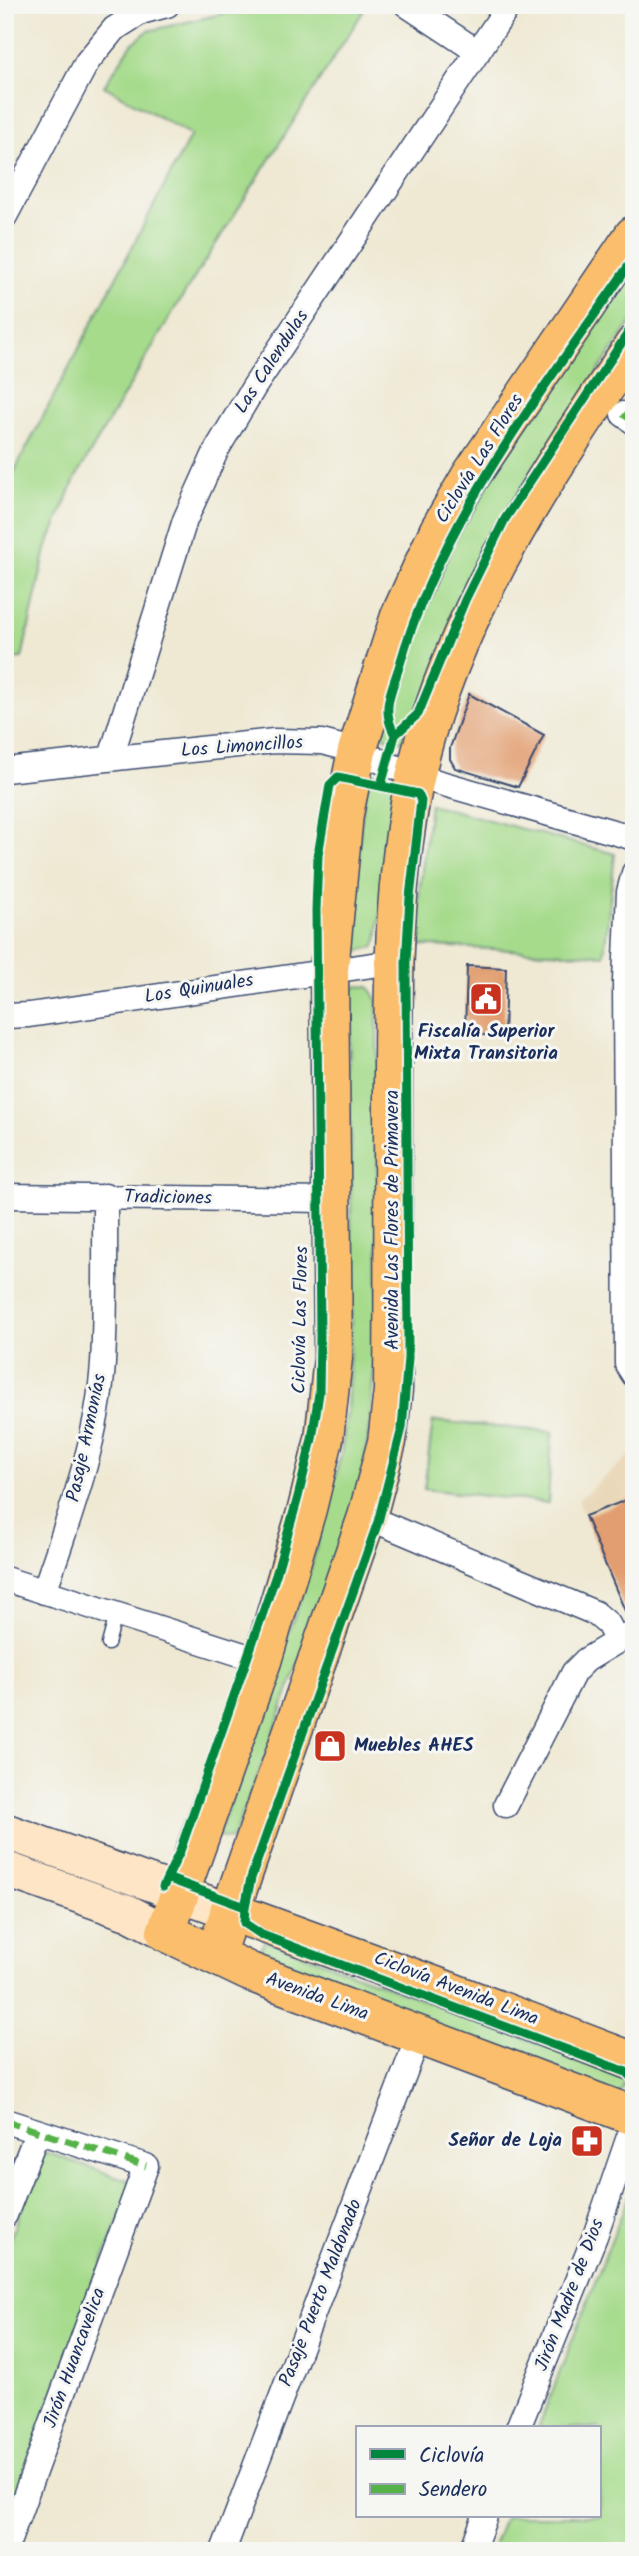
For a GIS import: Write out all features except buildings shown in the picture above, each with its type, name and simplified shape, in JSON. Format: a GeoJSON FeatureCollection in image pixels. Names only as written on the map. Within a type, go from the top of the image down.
{"type":"FeatureCollection","features":[{"type":"Feature","properties":{"kind":"main road"},"geometry":{"type":"LineString","coordinates":[[166,1932],[262,1661],[307,1509],[324,1439],[333,1358],[329,970],[344,814],[357,751],[400,616],[439,530],[470,477],[634,235]]}},
{"type":"Feature","properties":{"kind":"main road","name":"Avenida Las Flores de Primavera"},"geometry":{"type":"LineString","coordinates":[[215,1955],[368,1517],[387,1442],[393,1390],[393,962],[402,851],[416,776],[436,705],[497,563],[525,512],[634,345]]}},
{"type":"Feature","properties":{"kind":"main road"},"geometry":{"type":"LineString","coordinates":[[5,1831],[429,1983],[634,2063]]}},
{"type":"Feature","properties":{"kind":"main road","name":"Avenida Lima"},"geometry":{"type":"LineString","coordinates":[[5,1868],[129,1913],[250,1972],[634,2116]]}},
{"type":"Feature","properties":{"kind":"street"},"geometry":{"type":"LineString","coordinates":[[5,216],[86,62],[114,29],[141,12],[167,5]]}},
{"type":"Feature","properties":{"kind":"street"},"geometry":{"type":"LineString","coordinates":[[407,5],[478,52]]}},
{"type":"Feature","properties":{"kind":"street","name":"Las Calendulas"},"geometry":{"type":"LineString","coordinates":[[111,757],[177,542],[194,498],[218,449],[254,387],[509,5]]}},
{"type":"Feature","properties":{"kind":"street","name":"Los Limoncillos"},"geometry":{"type":"LineString","coordinates":[[5,770],[274,741],[322,742],[357,751],[416,776],[634,838]]}},
{"type":"Feature","properties":{"kind":"street"},"geometry":{"type":"LineString","coordinates":[[634,873],[629,892],[631,952],[627,1364],[634,1375]]}},
{"type":"Feature","properties":{"kind":"street","name":"Los Quinuales"},"geometry":{"type":"LineString","coordinates":[[5,1016],[29,1015],[393,962]]}},
{"type":"Feature","properties":{"kind":"street","name":"Tradiciones"},"geometry":{"type":"LineString","coordinates":[[5,1196],[331,1200]]}},
{"type":"Feature","properties":{"kind":"street","name":"Pasaje Armonías"},"geometry":{"type":"LineString","coordinates":[[44,1592],[71,1513],[93,1426],[103,1364],[106,1196]]}},
{"type":"Feature","properties":{"kind":"street"},"geometry":{"type":"LineString","coordinates":[[368,1517],[595,1613],[626,1636],[586,1660],[574,1671],[506,1805]]}},
{"type":"Feature","properties":{"kind":"street"},"geometry":{"type":"LineString","coordinates":[[5,1579],[262,1661]]}},
{"type":"Feature","properties":{"kind":"street","name":"Pasaje Puerto Maldonado"},"geometry":{"type":"LineString","coordinates":[[230,2549],[419,2035]]}},
{"type":"Feature","properties":{"kind":"street"},"geometry":{"type":"LineString","coordinates":[[5,2121],[37,2133],[5,2215]]}},
{"type":"Feature","properties":{"kind":"street","name":"Jirón Madre de Dios"},"geometry":{"type":"LineString","coordinates":[[519,2426],[595,2236],[634,2122]]}},
{"type":"Feature","properties":{"kind":"street","name":"Jirón Huancavelica"},"geometry":{"type":"LineString","coordinates":[[5,2551],[146,2166],[37,2133]]}},
{"type":"Feature","properties":{"kind":"street"},"geometry":{"type":"LineString","coordinates":[[472,2551],[484,2518]]}},
{"type":"Feature","properties":{"kind":"lane"},"geometry":{"type":"LineString","coordinates":[[108,1644],[116,1615]]}},
{"type":"Feature","properties":{"kind":"shaded area"},"geometry":{"type":"Polygon","coordinates":[[[634,1452],[634,1618],[629,1620],[578,1500],[634,1452]]]}},
{"type":"Feature","properties":{"kind":"green space"},"geometry":{"type":"Polygon","coordinates":[[[260,5],[366,7],[174,310],[76,477],[46,549],[22,658],[5,659],[5,489],[191,135],[104,86],[132,44],[148,31],[260,5]]]}},
{"type":"Feature","properties":{"kind":"green space"},"geometry":{"type":"Polygon","coordinates":[[[634,266],[634,319],[588,386],[409,743],[387,738],[378,732],[390,685],[447,556],[480,493],[634,266]]]}},
{"type":"Feature","properties":{"kind":"green space"},"geometry":{"type":"Polygon","coordinates":[[[375,773],[397,781],[377,941],[374,947],[355,951],[346,948],[367,775],[375,773]]]}},
{"type":"Feature","properties":{"kind":"green space"},"geometry":{"type":"Polygon","coordinates":[[[430,804],[615,854],[604,955],[413,945],[430,804]]]}},
{"type":"Feature","properties":{"kind":"green space"},"geometry":{"type":"Polygon","coordinates":[[[357,986],[369,987],[377,999],[378,1304],[370,1420],[364,1464],[352,1512],[265,1757],[232,1839],[218,1837],[311,1568],[341,1455],[347,1413],[352,1298],[349,993],[357,986]]]}},
{"type":"Feature","properties":{"kind":"green space"},"geometry":{"type":"Polygon","coordinates":[[[433,1421],[552,1432],[548,1503],[424,1489],[433,1421]]]}},
{"type":"Feature","properties":{"kind":"green space"},"geometry":{"type":"Polygon","coordinates":[[[265,1940],[624,2076],[623,2088],[617,2096],[259,1959],[258,1952],[265,1940]]]}},
{"type":"Feature","properties":{"kind":"green space"},"geometry":{"type":"Polygon","coordinates":[[[42,2151],[133,2182],[5,2524],[5,2253],[42,2151]]]}},
{"type":"Feature","properties":{"kind":"green space"},"geometry":{"type":"Polygon","coordinates":[[[634,2182],[634,2549],[491,2551],[504,2518],[600,2518],[600,2426],[539,2426],[634,2182]]]}},
{"type":"Feature","properties":{"kind":"marked path"},"geometry":{"type":"LineString","coordinates":[[623,414],[634,422]]}},
{"type":"Feature","properties":{"kind":"marked path"},"geometry":{"type":"LineString","coordinates":[[5,2121],[146,2166]]}},
{"type":"Feature","properties":{"kind":"cycle path","name":"Ciclovía Las Flores"},"geometry":{"type":"LineString","coordinates":[[395,735],[388,716],[391,691],[419,609],[442,556],[500,453],[634,258]]}},
{"type":"Feature","properties":{"kind":"cycle path"},"geometry":{"type":"LineString","coordinates":[[381,785],[395,735],[418,714],[465,600],[505,519],[634,324]]}},
{"type":"Feature","properties":{"kind":"cycle path","name":"Ciclovía Las Flores"},"geometry":{"type":"LineString","coordinates":[[163,1887],[180,1851],[276,1575],[312,1439],[319,1393],[320,1337],[316,910],[318,855],[330,785],[338,777],[418,794],[421,801],[406,962],[408,1358],[402,1428],[378,1522],[251,1878],[245,1907]]}},
{"type":"Feature","properties":{"kind":"cycle path","name":"Ciclovía Avenida Lima"},"geometry":{"type":"LineString","coordinates":[[167,1878],[245,1907],[244,1923],[262,1935],[626,2072],[634,2080]]}},
{"type":"Feature","properties":{"kind":"place","name":"Fiscalía Superior Mixta Transitoria"},"geometry":{"type":"Point","coordinates":[486,999]}},
{"type":"Feature","properties":{"kind":"place","name":"Muebles AHES"},"geometry":{"type":"Point","coordinates":[330,1746]}},
{"type":"Feature","properties":{"kind":"place","name":"Señor de Loja"},"geometry":{"type":"Point","coordinates":[587,2141]}}]}
